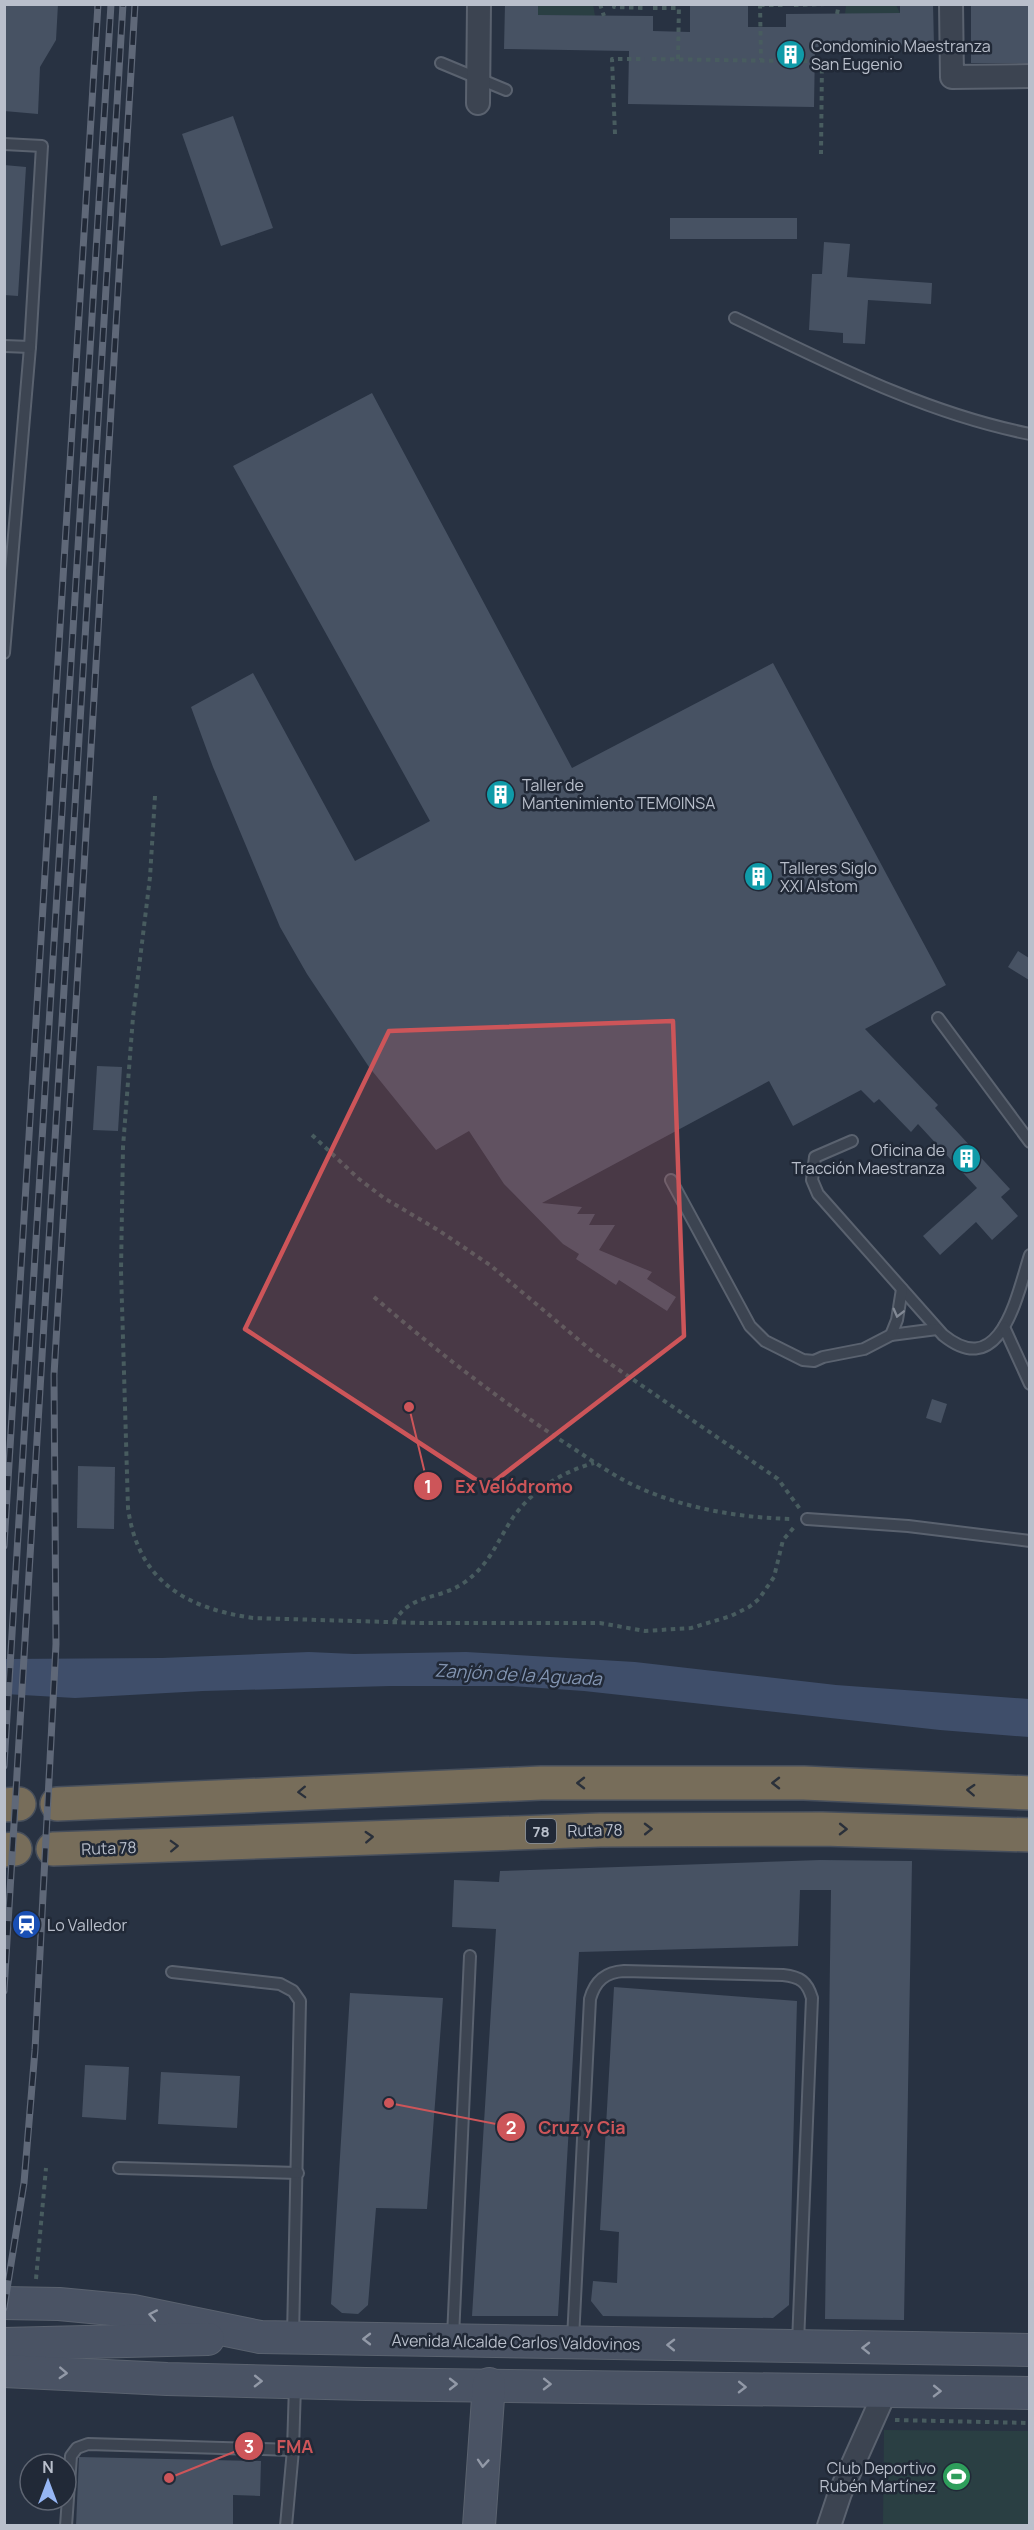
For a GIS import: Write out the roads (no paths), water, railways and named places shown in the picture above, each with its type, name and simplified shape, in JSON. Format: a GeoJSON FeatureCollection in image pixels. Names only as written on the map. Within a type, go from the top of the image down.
{"type":"FeatureCollection","features":[{"type":"Feature","properties":{"kind":"highway"},"geometry":{"type":"LineString","coordinates":[[57,1804],[541,1783],[804,1783],[1029,1793]]}},
{"type":"Feature","properties":{"kind":"highway","name":"Ruta 78"},"geometry":{"type":"LineString","coordinates":[[53,1849],[600,1830],[822,1829],[1029,1835]]}},
{"type":"Feature","properties":{"kind":"main road","name":"Avenida Alcalde Carlos Valdovinos"},"geometry":{"type":"LineString","coordinates":[[19,2303],[59,2304],[133,2311],[260,2337],[1029,2350]]}},
{"type":"Feature","properties":{"kind":"main road"},"geometry":{"type":"LineString","coordinates":[[4,2344],[260,2337]]}},
{"type":"Feature","properties":{"kind":"main road"},"geometry":{"type":"LineString","coordinates":[[479,2526],[489,2384],[509,2362],[522,2354],[562,2342]]}},
{"type":"Feature","properties":{"kind":"main road"},"geometry":{"type":"LineString","coordinates":[[4,2371],[295,2382],[1029,2392]]}},
{"type":"Feature","properties":{"kind":"street"},"geometry":{"type":"LineString","coordinates":[[478,103],[479,4]]}},
{"type":"Feature","properties":{"kind":"street"},"geometry":{"type":"LineString","coordinates":[[951,4],[952,77],[1029,76]]}},
{"type":"Feature","properties":{"kind":"street"},"geometry":{"type":"LineString","coordinates":[[829,2526],[840,2493],[886,2390]]}},
{"type":"Feature","properties":{"kind":"lane"},"geometry":{"type":"LineString","coordinates":[[441,63],[506,90]]}},
{"type":"Feature","properties":{"kind":"lane"},"geometry":{"type":"LineString","coordinates":[[4,144],[42,146],[30,347],[9,543],[4,653]]}},
{"type":"Feature","properties":{"kind":"lane"},"geometry":{"type":"LineString","coordinates":[[735,318],[909,399],[970,420],[1029,434]]}},
{"type":"Feature","properties":{"kind":"lane"},"geometry":{"type":"LineString","coordinates":[[4,346],[30,347]]}},
{"type":"Feature","properties":{"kind":"lane"},"geometry":{"type":"LineString","coordinates":[[938,1018],[1029,1142]]}},
{"type":"Feature","properties":{"kind":"lane"},"geometry":{"type":"LineString","coordinates":[[852,1141],[814,1157],[812,1164],[814,1187],[937,1329],[955,1345],[970,1349],[985,1347],[999,1338],[1029,1256]]}},
{"type":"Feature","properties":{"kind":"lane"},"geometry":{"type":"LineString","coordinates":[[671,1180],[750,1326],[765,1341],[803,1360],[814,1362],[823,1357],[864,1349],[891,1335],[937,1329]]}},
{"type":"Feature","properties":{"kind":"lane"},"geometry":{"type":"LineString","coordinates":[[891,1335],[897,1320],[902,1289]]}},
{"type":"Feature","properties":{"kind":"lane"},"geometry":{"type":"LineString","coordinates":[[1004,1327],[1029,1384]]}},
{"type":"Feature","properties":{"kind":"lane"},"geometry":{"type":"LineString","coordinates":[[807,1519],[908,1526],[1029,1541]]}},
{"type":"Feature","properties":{"kind":"lane"},"geometry":{"type":"LineString","coordinates":[[453,2340],[470,1956]]}},
{"type":"Feature","properties":{"kind":"lane"},"geometry":{"type":"LineString","coordinates":[[562,2342],[590,1999],[594,1987],[605,1975],[612,1971],[624,1971],[783,1975],[796,1977],[808,1987],[812,1998],[798,2347]]}},
{"type":"Feature","properties":{"kind":"lane"},"geometry":{"type":"LineString","coordinates":[[172,1972],[280,1984],[293,1991],[300,2001],[293,2338]]}},
{"type":"Feature","properties":{"kind":"lane"},"geometry":{"type":"LineString","coordinates":[[119,2168],[298,2173]]}},
{"type":"Feature","properties":{"kind":"lane"},"geometry":{"type":"LineString","coordinates":[[286,2526],[293,2450],[295,2382]]}},
{"type":"Feature","properties":{"kind":"lane"},"geometry":{"type":"LineString","coordinates":[[66,2526],[71,2456],[77,2448],[88,2444],[293,2450]]}},
{"type":"Feature","properties":{"kind":"water","name":"Zanjón de la Aguada"},"geometry":{"type":"Polygon","coordinates":[[[309,1652],[354,1654],[466,1652],[635,1662],[836,1685],[1029,1699],[1029,1737],[940,1730],[584,1691],[512,1686],[390,1686],[203,1691],[75,1698],[5,1694],[5,1659],[162,1658],[309,1652]]]}},
{"type":"Feature","properties":{"kind":"railway"},"geometry":{"type":"LineString","coordinates":[[4,1546],[98,4]]}},
{"type":"Feature","properties":{"kind":"railway"},"geometry":{"type":"LineString","coordinates":[[4,1766],[111,4]]}},
{"type":"Feature","properties":{"kind":"railway"},"geometry":{"type":"LineString","coordinates":[[4,1991],[123,4]]}},
{"type":"Feature","properties":{"kind":"railway"},"geometry":{"type":"LineString","coordinates":[[4,2308],[24,2183],[35,2050],[56,1644],[54,1375],[135,4]]}},
{"type":"Feature","properties":{"kind":"place","name":"Condominio Maestranza San Eugenio"},"geometry":{"type":"Point","coordinates":[790,55]}},
{"type":"Feature","properties":{"kind":"place","name":"Taller de Mantenimiento TEMOINSA"},"geometry":{"type":"Point","coordinates":[501,794]}},
{"type":"Feature","properties":{"kind":"place","name":"Talleres Siglo XXI Alstom"},"geometry":{"type":"Point","coordinates":[759,877]}},
{"type":"Feature","properties":{"kind":"place","name":"Oficina de Tracción Maestranza"},"geometry":{"type":"Point","coordinates":[966,1159]}},
{"type":"Feature","properties":{"kind":"place","name":"Ex Velódromo"},"geometry":{"type":"Point","coordinates":[409,1407]}},
{"type":"Feature","properties":{"kind":"place","name":"Lo Valledor"},"geometry":{"type":"Point","coordinates":[26,1925]}},
{"type":"Feature","properties":{"kind":"place","name":"Cruz y Cia"},"geometry":{"type":"Point","coordinates":[389,2103]}},
{"type":"Feature","properties":{"kind":"place","name":"Club Deportivo Rubén Martínez"},"geometry":{"type":"Point","coordinates":[957,2477]}},
{"type":"Feature","properties":{"kind":"place","name":"FMA"},"geometry":{"type":"Point","coordinates":[169,2478]}}]}
